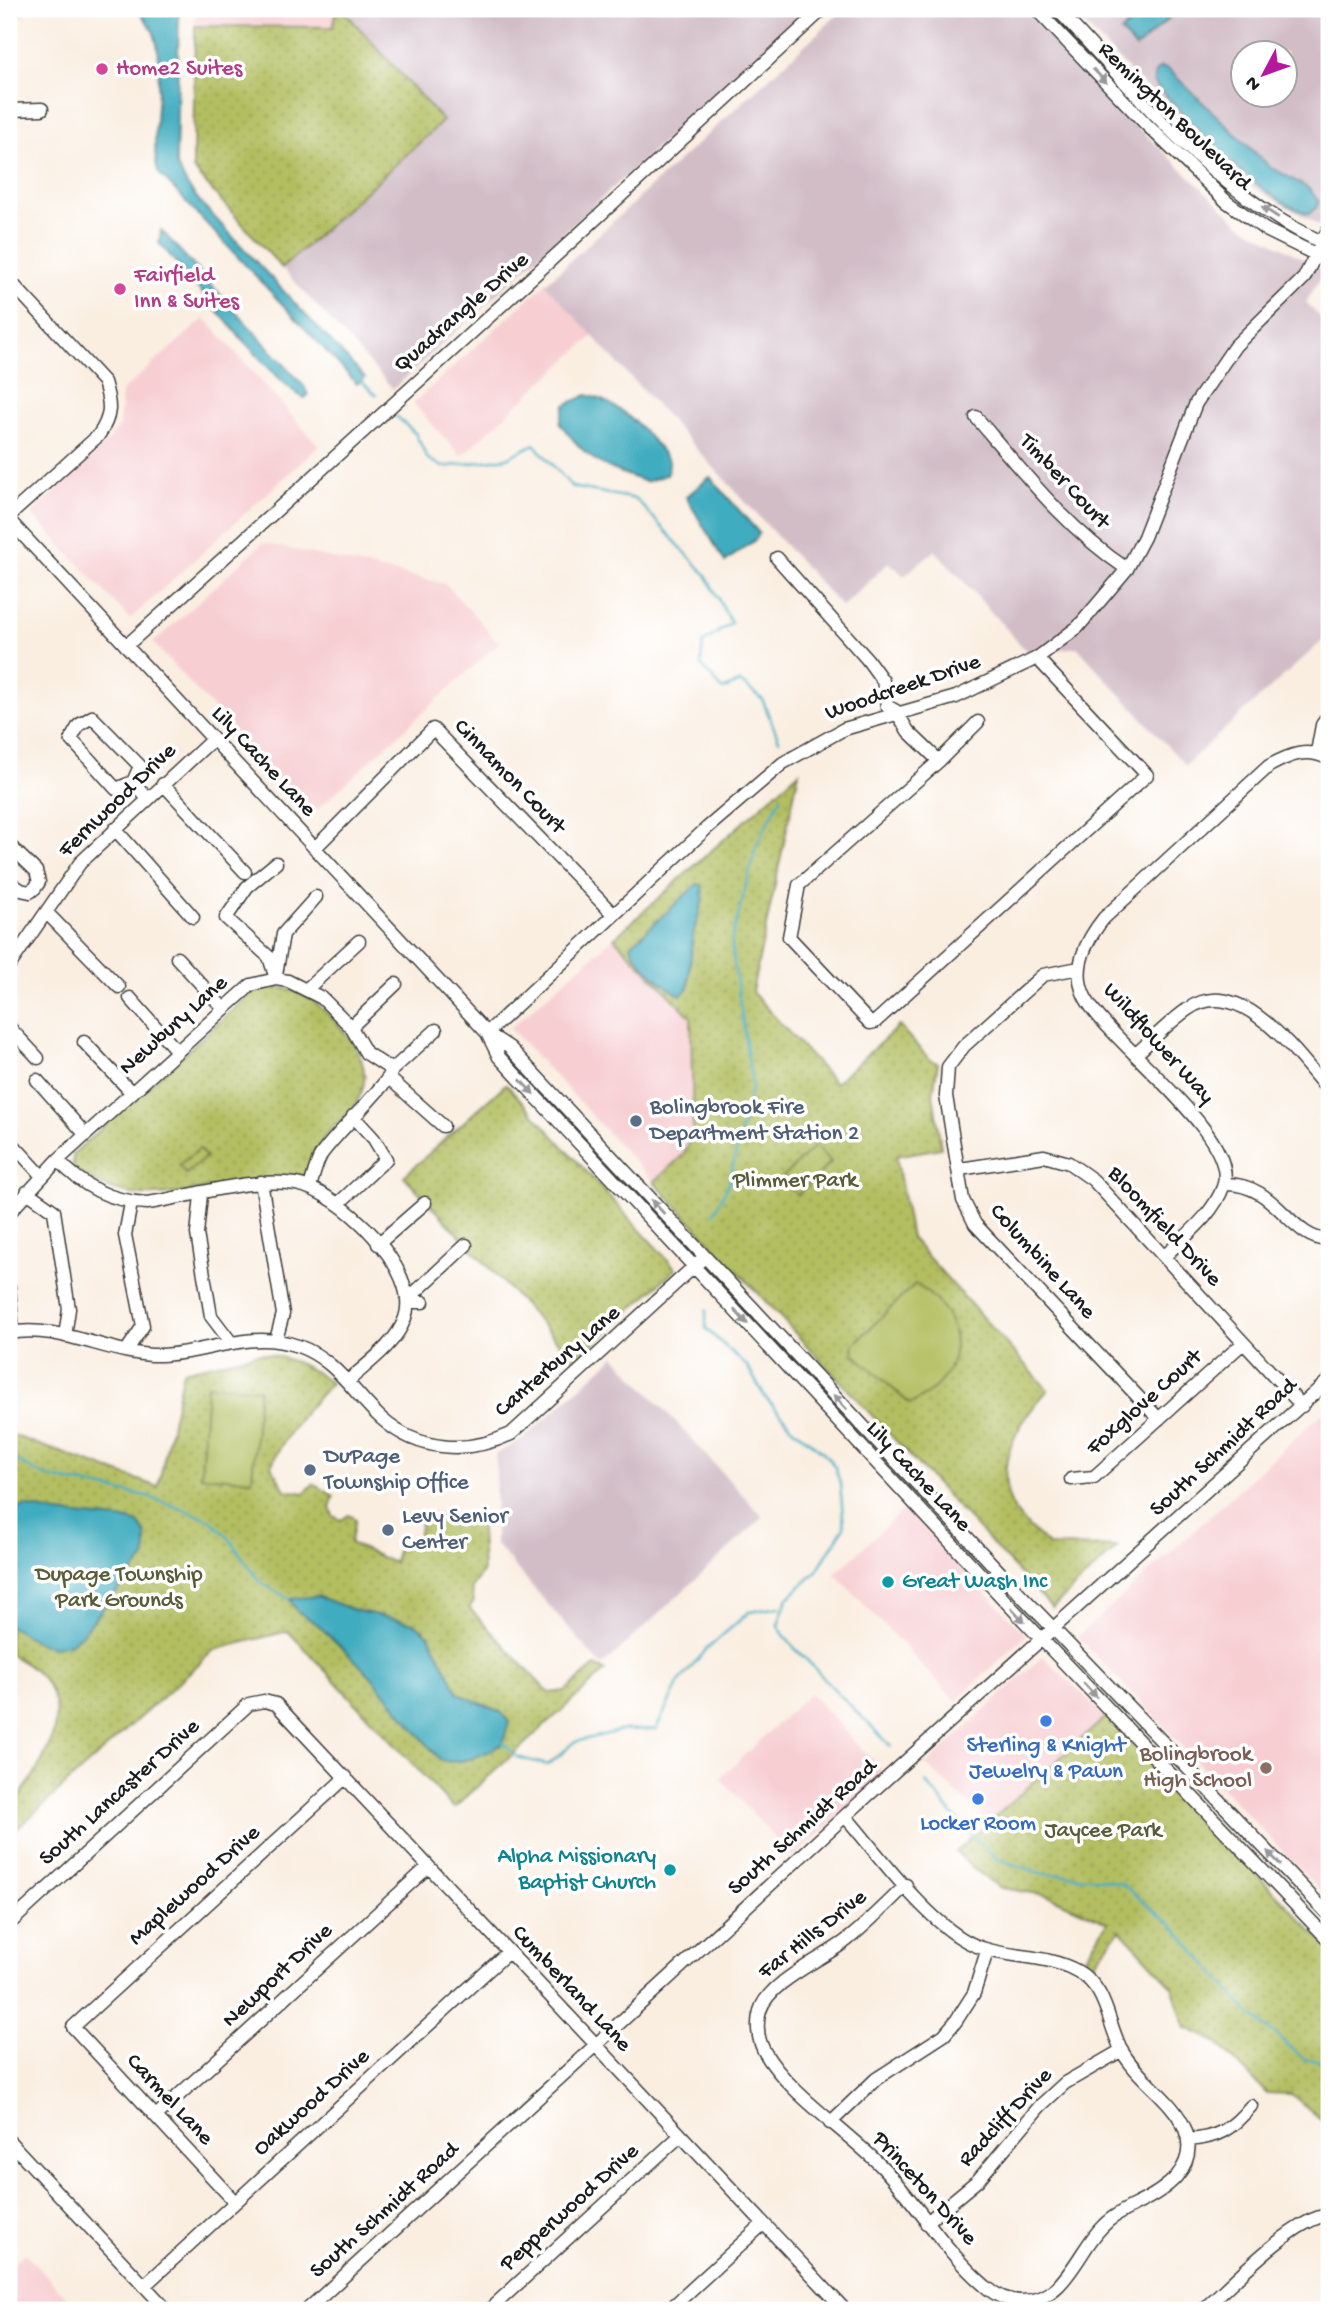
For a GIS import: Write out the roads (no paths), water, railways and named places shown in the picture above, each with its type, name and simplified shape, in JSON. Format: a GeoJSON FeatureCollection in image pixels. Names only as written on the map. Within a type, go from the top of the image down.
{"type":"FeatureCollection","features":[{"type":"Feature","properties":{"kind":"street","name":"Quadrangle Drive"},"geometry":{"type":"LineString","coordinates":[[126,646],[412,384],[501,307],[823,9]]}},
{"type":"Feature","properties":{"kind":"street","name":"Remington Boulevard"},"geometry":{"type":"LineString","coordinates":[[1036,9],[1146,124],[1227,202],[1266,230],[1329,261]]}},
{"type":"Feature","properties":{"kind":"street","name":"Remington Boulevard"},"geometry":{"type":"LineString","coordinates":[[1057,9],[1190,148],[1235,188],[1326,244]]}},
{"type":"Feature","properties":{"kind":"street"},"geometry":{"type":"LineString","coordinates":[[9,110],[41,110]]}},
{"type":"Feature","properties":{"kind":"street","name":"Woodcreek Drive"},"geometry":{"type":"LineString","coordinates":[[487,1033],[613,914],[783,763],[844,729],[896,711],[956,697],[1037,658],[1078,626],[1127,569],[1161,499],[1196,403],[1235,346],[1291,294],[1326,244],[1329,228]]}},
{"type":"Feature","properties":{"kind":"street"},"geometry":{"type":"LineString","coordinates":[[9,280],[104,382],[111,404],[108,422],[98,436],[9,518]]}},
{"type":"Feature","properties":{"kind":"street","name":"Timber Court"},"geometry":{"type":"LineString","coordinates":[[976,417],[1075,527],[1099,550],[1127,569]]}},
{"type":"Feature","properties":{"kind":"street","name":"Lily Cache Lane"},"geometry":{"type":"LineString","coordinates":[[9,518],[487,1033],[510,1048],[1054,1630],[1329,1915]]}},
{"type":"Feature","properties":{"kind":"street"},"geometry":{"type":"LineString","coordinates":[[777,558],[867,659],[883,681],[887,706],[896,711],[908,731],[939,761]]}},
{"type":"Feature","properties":{"kind":"street"},"geometry":{"type":"LineString","coordinates":[[978,722],[939,761],[799,885],[789,937],[873,1023],[1147,775],[1037,658]]}},
{"type":"Feature","properties":{"kind":"street"},"geometry":{"type":"LineString","coordinates":[[1323,755],[1322,725],[1329,714]]}},
{"type":"Feature","properties":{"kind":"street"},"geometry":{"type":"LineString","coordinates":[[92,717],[140,766],[133,782],[116,789],[71,739],[79,725],[92,717]]}},
{"type":"Feature","properties":{"kind":"street","name":"Cinnamon Court"},"geometry":{"type":"LineString","coordinates":[[315,848],[433,729],[613,914]]}},
{"type":"Feature","properties":{"kind":"street","name":"Fernwood Drive"},"geometry":{"type":"LineString","coordinates":[[9,966],[80,863],[213,739]]}},
{"type":"Feature","properties":{"kind":"street","name":"Wildflower Way"},"geometry":{"type":"LineString","coordinates":[[1225,1184],[1220,1150],[1199,1122],[1135,1055],[1084,996],[1079,968],[1088,937],[1104,918],[1269,766],[1291,754],[1323,755]]}},
{"type":"Feature","properties":{"kind":"street"},"geometry":{"type":"LineString","coordinates":[[133,782],[148,799]]}},
{"type":"Feature","properties":{"kind":"street"},"geometry":{"type":"LineString","coordinates":[[163,784],[245,872]]}},
{"type":"Feature","properties":{"kind":"street"},"geometry":{"type":"LineString","coordinates":[[115,829],[193,917]]}},
{"type":"Feature","properties":{"kind":"street"},"geometry":{"type":"LineString","coordinates":[[9,845],[36,871],[39,882],[30,892],[20,890],[9,882]]}},
{"type":"Feature","properties":{"kind":"street"},"geometry":{"type":"LineString","coordinates":[[276,863],[247,887],[226,918],[269,957],[276,979]]}},
{"type":"Feature","properties":{"kind":"street"},"geometry":{"type":"LineString","coordinates":[[36,888],[53,900]]}},
{"type":"Feature","properties":{"kind":"street"},"geometry":{"type":"LineString","coordinates":[[276,979],[283,934],[316,897]]}},
{"type":"Feature","properties":{"kind":"street"},"geometry":{"type":"LineString","coordinates":[[46,912],[119,987]]}},
{"type":"Feature","properties":{"kind":"street"},"geometry":{"type":"LineString","coordinates":[[308,988],[359,941]]}},
{"type":"Feature","properties":{"kind":"street"},"geometry":{"type":"LineString","coordinates":[[177,958],[224,1009]]}},
{"type":"Feature","properties":{"kind":"street","name":"Columbine Lane"},"geometry":{"type":"LineString","coordinates":[[1079,968],[1043,975],[964,1046],[948,1067],[946,1096],[964,1200],[975,1224],[1159,1419]]}},
{"type":"Feature","properties":{"kind":"street"},"geometry":{"type":"LineString","coordinates":[[276,979],[308,988],[351,1027],[366,1053],[443,1126]]}},
{"type":"Feature","properties":{"kind":"street","name":"Newbury Lane"},"geometry":{"type":"LineString","coordinates":[[9,1213],[85,1134],[251,985],[276,979]]}},
{"type":"Feature","properties":{"kind":"street"},"geometry":{"type":"LineString","coordinates":[[351,1027],[396,984]]}},
{"type":"Feature","properties":{"kind":"street"},"geometry":{"type":"LineString","coordinates":[[130,998],[177,1051]]}},
{"type":"Feature","properties":{"kind":"street"},"geometry":{"type":"LineString","coordinates":[[1135,1055],[1190,1007],[1211,1000],[1229,1000],[1254,1012],[1275,1030],[1329,1091]]}},
{"type":"Feature","properties":{"kind":"street"},"geometry":{"type":"LineString","coordinates":[[9,1027],[38,1058]]}},
{"type":"Feature","properties":{"kind":"street"},"geometry":{"type":"LineString","coordinates":[[310,1187],[320,1156],[391,1074],[436,1030]]}},
{"type":"Feature","properties":{"kind":"street","name":"Lily Cache Lane"},"geometry":{"type":"LineString","coordinates":[[487,1033],[499,1058],[1043,1641],[1329,1941]]}},
{"type":"Feature","properties":{"kind":"street"},"geometry":{"type":"LineString","coordinates":[[83,1042],[132,1093]]}},
{"type":"Feature","properties":{"kind":"street"},"geometry":{"type":"LineString","coordinates":[[37,1080],[85,1134]]}},
{"type":"Feature","properties":{"kind":"street"},"geometry":{"type":"LineString","coordinates":[[339,1203],[386,1159],[374,1139],[353,1116]]}},
{"type":"Feature","properties":{"kind":"street"},"geometry":{"type":"LineString","coordinates":[[9,1140],[42,1176]]}},
{"type":"Feature","properties":{"kind":"street","name":"Bloomfield Drive"},"geometry":{"type":"LineString","coordinates":[[960,1168],[1044,1156],[1069,1163],[1093,1180],[1301,1406]]}},
{"type":"Feature","properties":{"kind":"street"},"geometry":{"type":"LineString","coordinates":[[58,1160],[84,1185],[102,1195],[131,1203],[201,1195],[261,1182],[310,1187],[339,1203],[398,1268],[408,1300],[405,1318],[392,1340],[348,1381]]}},
{"type":"Feature","properties":{"kind":"street"},"geometry":{"type":"LineString","coordinates":[[261,1182],[283,1314],[276,1340]]}},
{"type":"Feature","properties":{"kind":"street"},"geometry":{"type":"LineString","coordinates":[[1165,1256],[1210,1211],[1225,1184],[1255,1189],[1270,1199],[1293,1223],[1323,1240],[1329,1240]]}},
{"type":"Feature","properties":{"kind":"street"},"geometry":{"type":"LineString","coordinates":[[27,1192],[54,1211],[69,1309],[65,1336]]}},
{"type":"Feature","properties":{"kind":"street"},"geometry":{"type":"LineString","coordinates":[[201,1195],[197,1234],[211,1316],[230,1341]]}},
{"type":"Feature","properties":{"kind":"street"},"geometry":{"type":"LineString","coordinates":[[127,1350],[143,1326],[125,1235],[131,1203]]}},
{"type":"Feature","properties":{"kind":"street"},"geometry":{"type":"LineString","coordinates":[[378,1244],[425,1203]]}},
{"type":"Feature","properties":{"kind":"street"},"geometry":{"type":"LineString","coordinates":[[408,1300],[466,1245]]}},
{"type":"Feature","properties":{"kind":"street","name":"Canterbury Lane"},"geometry":{"type":"LineString","coordinates":[[11,1332],[65,1336],[161,1355],[230,1341],[276,1340],[309,1352],[348,1381],[382,1419],[410,1438],[462,1449],[493,1442],[511,1434],[705,1257]]}},
{"type":"Feature","properties":{"kind":"street"},"geometry":{"type":"LineString","coordinates":[[9,1287],[11,1332]]}},
{"type":"Feature","properties":{"kind":"street"},"geometry":{"type":"LineString","coordinates":[[408,1300],[423,1302]]}},
{"type":"Feature","properties":{"kind":"street","name":"Foxglove Court"},"geometry":{"type":"LineString","coordinates":[[1071,1479],[1094,1477],[1242,1344]]}},
{"type":"Feature","properties":{"kind":"street","name":"South Schmidt Road"},"geometry":{"type":"LineString","coordinates":[[307,2310],[845,1816],[1043,1641],[1329,1380]]}},
{"type":"Feature","properties":{"kind":"street","name":"Cumberland Lane"},"geometry":{"type":"LineString","coordinates":[[264,1701],[276,1704],[346,1777],[845,2310]]}},
{"type":"Feature","properties":{"kind":"street","name":"South Lancaster Drive"},"geometry":{"type":"LineString","coordinates":[[9,1924],[249,1704],[264,1701]]}},
{"type":"Feature","properties":{"kind":"street","name":"Maplewood Drive"},"geometry":{"type":"LineString","coordinates":[[73,2027],[346,1777]]}},
{"type":"Feature","properties":{"kind":"street"},"geometry":{"type":"LineString","coordinates":[[845,1816],[947,1928],[987,1951],[1055,1962],[1080,1972],[1103,1999],[1122,2050],[1177,2116],[1188,2140],[1220,2135],[1230,2129],[1251,2106]]}},
{"type":"Feature","properties":{"kind":"street","name":"Newport Drive"},"geometry":{"type":"LineString","coordinates":[[156,2116],[428,1867]]}},
{"type":"Feature","properties":{"kind":"street","name":"Far Hills Drive"},"geometry":{"type":"LineString","coordinates":[[751,2025],[775,1989],[843,1943],[906,1885]]}},
{"type":"Feature","properties":{"kind":"street"},"geometry":{"type":"LineString","coordinates":[[830,2123],[876,2078],[943,2035],[956,2021],[974,1993],[987,1951]]}},
{"type":"Feature","properties":{"kind":"street","name":"Oakwood Drive"},"geometry":{"type":"LineString","coordinates":[[144,2286],[508,1952]]}},
{"type":"Feature","properties":{"kind":"street","name":"Princeton Drive"},"geometry":{"type":"LineString","coordinates":[[751,2025],[774,2064],[830,2123],[883,2168],[926,2223],[983,2284],[1000,2297],[1021,2301],[1043,2297],[1071,2273],[1093,2238],[1112,2218],[1167,2188],[1184,2166],[1188,2140]]}},
{"type":"Feature","properties":{"kind":"street","name":"Carmel Lane"},"geometry":{"type":"LineString","coordinates":[[73,2027],[235,2202]]}},
{"type":"Feature","properties":{"kind":"street","name":"Radcliff Drive"},"geometry":{"type":"LineString","coordinates":[[926,2223],[978,2180],[1040,2106],[1065,2083],[1122,2050]]}},
{"type":"Feature","properties":{"kind":"street","name":"Pepperwood Drive"},"geometry":{"type":"LineString","coordinates":[[489,2310],[680,2136]]}},
{"type":"Feature","properties":{"kind":"street"},"geometry":{"type":"LineString","coordinates":[[9,2141],[167,2310]]}},
{"type":"Feature","properties":{"kind":"street"},"geometry":{"type":"LineString","coordinates":[[1203,2310],[1289,2232],[1308,2220],[1329,2215]]}},
{"type":"Feature","properties":{"kind":"street"},"geometry":{"type":"LineString","coordinates":[[669,2310],[763,2224]]}},
{"type":"Feature","properties":{"kind":"water"},"geometry":{"type":"Polygon","coordinates":[[[137,9],[179,9],[176,164],[187,185],[365,378],[357,384],[158,172],[155,139],[159,80],[157,45],[153,31],[137,9]]]}},
{"type":"Feature","properties":{"kind":"water"},"geometry":{"type":"Polygon","coordinates":[[[1147,9],[1179,9],[1136,48],[1121,32],[1147,9]]]}},
{"type":"Feature","properties":{"kind":"water"},"geometry":{"type":"Polygon","coordinates":[[[1161,67],[1169,70],[1269,166],[1308,188],[1319,201],[1317,207],[1309,214],[1289,205],[1268,192],[1226,158],[1154,83],[1155,72],[1161,67]]]}},
{"type":"Feature","properties":{"kind":"water"},"geometry":{"type":"Polygon","coordinates":[[[161,230],[304,386],[308,395],[305,398],[260,359],[159,243],[161,230]]]}},
{"type":"Feature","properties":{"kind":"water"},"geometry":{"type":"Polygon","coordinates":[[[587,395],[612,405],[633,420],[669,461],[668,474],[646,482],[607,467],[588,455],[560,423],[565,405],[587,395]]]}},
{"type":"Feature","properties":{"kind":"water"},"geometry":{"type":"Polygon","coordinates":[[[710,477],[759,533],[756,539],[725,562],[686,497],[710,477]]]}},
{"type":"Feature","properties":{"kind":"water"},"geometry":{"type":"Polygon","coordinates":[[[697,884],[702,885],[703,899],[693,935],[688,988],[681,995],[652,973],[638,958],[631,945],[697,884]]]}},
{"type":"Feature","properties":{"kind":"water"},"geometry":{"type":"Polygon","coordinates":[[[25,1506],[57,1513],[130,1520],[139,1523],[146,1535],[146,1557],[81,1635],[69,1644],[55,1647],[43,1645],[9,1626],[9,1537],[17,1509],[25,1506]]]}},
{"type":"Feature","properties":{"kind":"water"},"geometry":{"type":"Polygon","coordinates":[[[317,1596],[354,1610],[414,1623],[429,1635],[459,1694],[501,1712],[509,1722],[503,1743],[465,1760],[440,1760],[370,1675],[316,1623],[298,1612],[289,1599],[317,1596]]]}},
{"type":"Feature","properties":{"kind":"waterway"},"geometry":{"type":"LineString","coordinates":[[361,381],[376,395]]}},
{"type":"Feature","properties":{"kind":"waterway"},"geometry":{"type":"LineString","coordinates":[[396,416],[415,433],[428,459],[443,467],[507,458],[534,444],[572,487],[636,499],[706,575],[731,623],[703,643],[701,665],[723,690],[740,682],[762,699],[779,740]]}},
{"type":"Feature","properties":{"kind":"waterway"},"geometry":{"type":"LineString","coordinates":[[714,1213],[729,1183],[752,1085],[731,942],[757,844],[781,797]]}},
{"type":"Feature","properties":{"kind":"waterway"},"geometry":{"type":"LineString","coordinates":[[706,1310],[706,1329],[747,1366],[765,1397],[795,1430],[823,1452],[835,1467],[840,1483],[844,1527],[816,1572],[787,1599],[778,1625],[792,1645],[891,1746]]}},
{"type":"Feature","properties":{"kind":"waterway"},"geometry":{"type":"LineString","coordinates":[[9,1457],[47,1477],[146,1496],[209,1519],[229,1538],[259,1581],[289,1599]]}},
{"type":"Feature","properties":{"kind":"waterway"},"geometry":{"type":"LineString","coordinates":[[503,1743],[517,1757],[548,1765],[575,1742],[623,1730],[656,1729],[679,1682],[707,1649],[749,1612],[780,1607]]}},
{"type":"Feature","properties":{"kind":"waterway"},"geometry":{"type":"LineString","coordinates":[[926,1782],[963,1827],[997,1859],[1044,1874],[1091,1877],[1122,1884],[1174,1927],[1250,2014],[1305,2059],[1329,2062]]}},
{"type":"Feature","properties":{"kind":"place","name":"Home2 Suites"},"geometry":{"type":"Point","coordinates":[102,69]}},
{"type":"Feature","properties":{"kind":"place","name":"Fairfield Inn & Suites"},"geometry":{"type":"Point","coordinates":[120,289]}},
{"type":"Feature","properties":{"kind":"place","name":"Bolingbrook Fire Department Station 2"},"geometry":{"type":"Point","coordinates":[636,1121]}},
{"type":"Feature","properties":{"kind":"place","name":"DuPage Township Office"},"geometry":{"type":"Point","coordinates":[310,1470]}},
{"type":"Feature","properties":{"kind":"place","name":"Levy Senior Center"},"geometry":{"type":"Point","coordinates":[388,1530]}},
{"type":"Feature","properties":{"kind":"place","name":"Great Wash Inc"},"geometry":{"type":"Point","coordinates":[888,1582]}},
{"type":"Feature","properties":{"kind":"place","name":"Sterling & Knight Jewelry & Pawn"},"geometry":{"type":"Point","coordinates":[1046,1721]}},
{"type":"Feature","properties":{"kind":"place","name":"Bolingbrook High School"},"geometry":{"type":"Point","coordinates":[1266,1768]}},
{"type":"Feature","properties":{"kind":"place","name":"Locker Room"},"geometry":{"type":"Point","coordinates":[978,1799]}},
{"type":"Feature","properties":{"kind":"place","name":"Alpha Missionary Baptist Church"},"geometry":{"type":"Point","coordinates":[670,1870]}},
{"type":"Feature","properties":{"kind":"park label","name":"Plimmer Park"},"geometry":{"type":"Point","coordinates":[795,1181]}},
{"type":"Feature","properties":{"kind":"park label","name":"Dupage Township Park Grounds"},"geometry":{"type":"Point","coordinates":[119,1588]}},
{"type":"Feature","properties":{"kind":"park label","name":"Jaycee Park"},"geometry":{"type":"Point","coordinates":[1103,1831]}}]}
